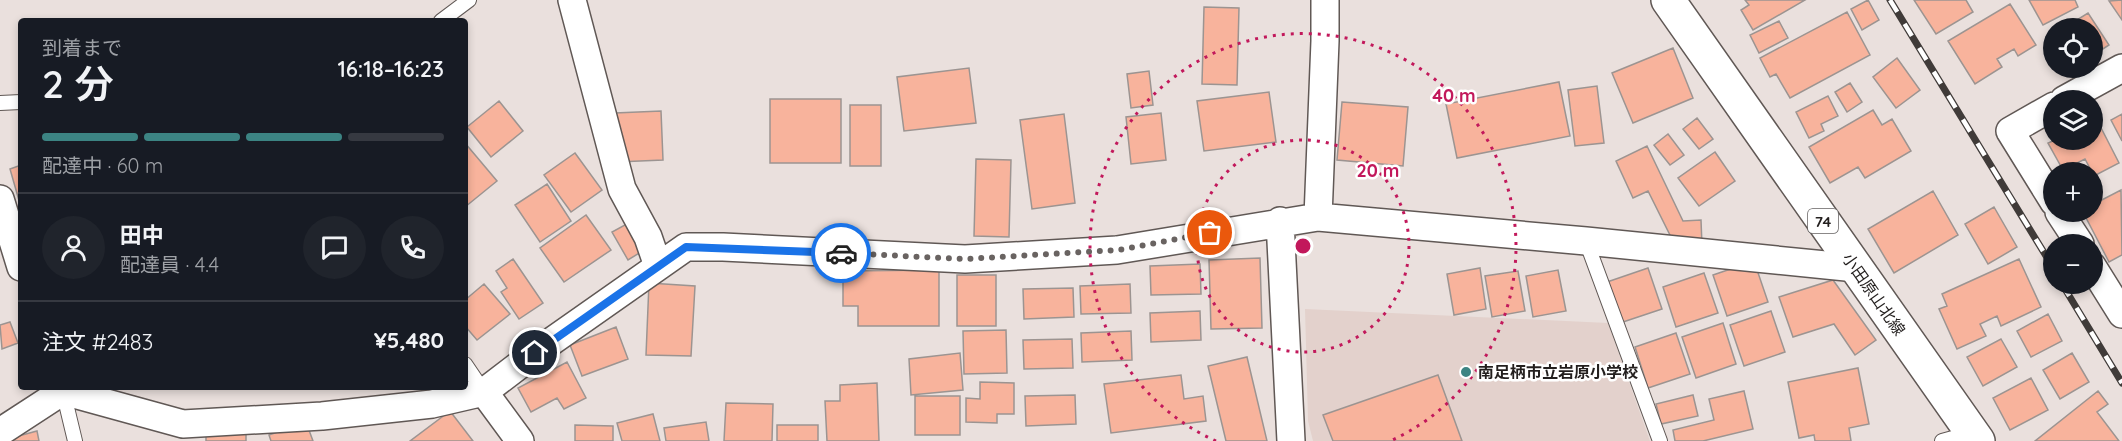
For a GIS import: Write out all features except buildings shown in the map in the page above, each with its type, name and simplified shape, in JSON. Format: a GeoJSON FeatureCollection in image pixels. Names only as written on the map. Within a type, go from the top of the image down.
{"type":"FeatureCollection","features":[{"type":"Feature","properties":{"kind":"main road","name":"小田原山北線"},"geometry":{"type":"LineString","coordinates":[[1668,0],[1856,268],[1964,438]]}},
{"type":"Feature","properties":{"kind":"street"},"geometry":{"type":"LineString","coordinates":[[572,0],[622,189],[648,237],[658,266]]}},
{"type":"Feature","properties":{"kind":"street"},"geometry":{"type":"LineString","coordinates":[[1318,216],[1325,0]]}},
{"type":"Feature","properties":{"kind":"street"},"geometry":{"type":"LineString","coordinates":[[2082,90],[2122,68]]}},
{"type":"Feature","properties":{"kind":"street"},"geometry":{"type":"LineString","coordinates":[[2043,112],[2010,131],[2043,184]]}},
{"type":"Feature","properties":{"kind":"street"},"geometry":{"type":"LineString","coordinates":[[0,199],[18,257]]}},
{"type":"Feature","properties":{"kind":"street"},"geometry":{"type":"LineString","coordinates":[[65,390],[183,424],[322,416],[432,404],[484,392],[535,353],[686,247],[965,259],[1118,250],[1318,216],[1856,268]]}},
{"type":"Feature","properties":{"kind":"street"},"geometry":{"type":"LineString","coordinates":[[1280,221],[1291,441]]}},
{"type":"Feature","properties":{"kind":"street"},"geometry":{"type":"LineString","coordinates":[[2103,281],[2119,303]]}},
{"type":"Feature","properties":{"kind":"street"},"geometry":{"type":"LineString","coordinates":[[0,432],[61,390]]}},
{"type":"Feature","properties":{"kind":"street"},"geometry":{"type":"LineString","coordinates":[[484,392],[520,441]]}},
{"type":"Feature","properties":{"kind":"lane"},"geometry":{"type":"LineString","coordinates":[[445,18],[469,0]]}},
{"type":"Feature","properties":{"kind":"lane"},"geometry":{"type":"LineString","coordinates":[[0,103],[18,102]]}},
{"type":"Feature","properties":{"kind":"lane"},"geometry":{"type":"LineString","coordinates":[[1586,241],[1660,441]]}},
{"type":"Feature","properties":{"kind":"lane"},"geometry":{"type":"LineString","coordinates":[[468,368],[484,392]]}},
{"type":"Feature","properties":{"kind":"lane"},"geometry":{"type":"LineString","coordinates":[[62,390],[75,441]]}},
{"type":"Feature","properties":{"kind":"shaded area","name":"南足柄市立岩原小学校"},"geometry":{"type":"Polygon","coordinates":[[[1305,309],[1608,323],[1650,441],[1313,441],[1308,421],[1305,309]]]}},
{"type":"Feature","properties":{"kind":"railway"},"geometry":{"type":"LineString","coordinates":[[1890,0],[2043,251]]}},
{"type":"Feature","properties":{"kind":"railway"},"geometry":{"type":"LineString","coordinates":[[2068,294],[2122,383]]}},
{"type":"Feature","properties":{"kind":"way so far"},"geometry":{"type":"LineString","coordinates":[[841,253],[965,259],[1118,250],[1210,233]]}},
{"type":"Feature","properties":{"kind":"place","name":"南足柄市立岩原小学校"},"geometry":{"type":"Point","coordinates":[1466,372]}},
{"type":"Feature","properties":{"kind":"route"},"geometry":{"type":"LineString","coordinates":[[535,353],[686,247],[841,253]]}}]}
